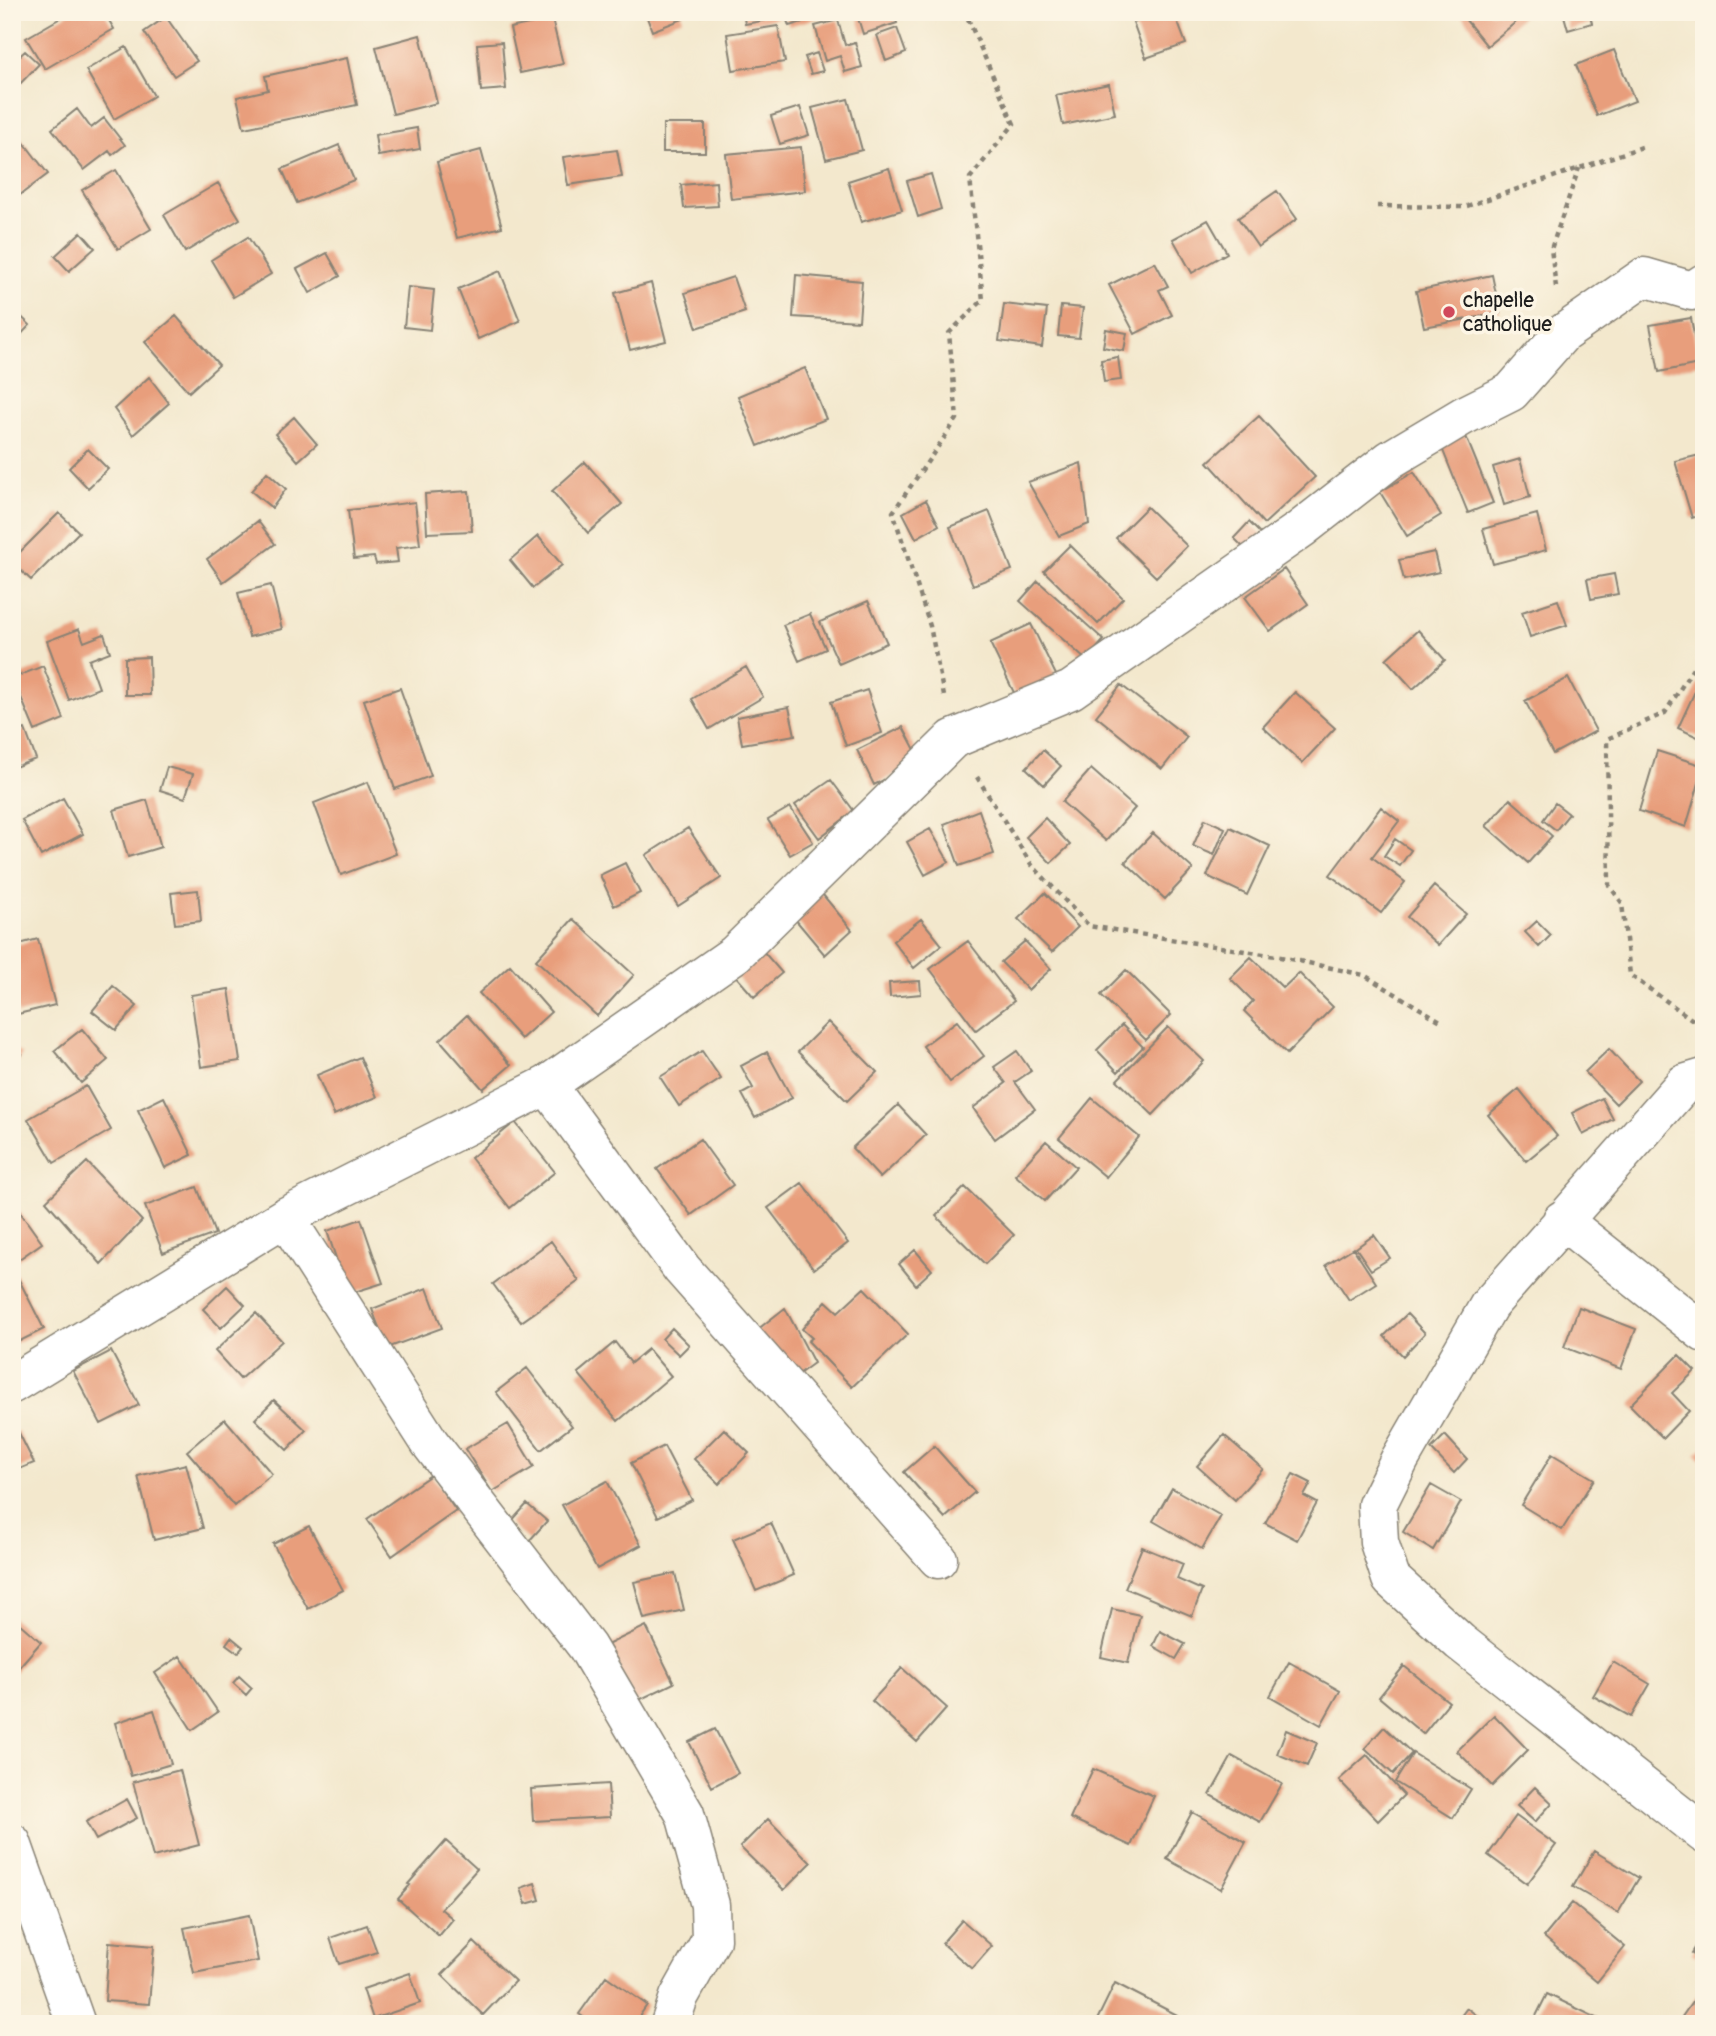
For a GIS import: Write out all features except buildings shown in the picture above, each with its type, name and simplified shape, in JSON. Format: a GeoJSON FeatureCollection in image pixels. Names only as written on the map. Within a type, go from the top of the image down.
{"type":"FeatureCollection","features":[{"type":"Feature","properties":{"kind":"street"},"geometry":{"type":"LineString","coordinates":[[12,1384],[285,1217],[547,1085],[735,954],[953,739],[1070,690],[1301,529],[1391,459],[1463,416],[1511,392],[1562,334],[1644,277],[1692,292],[1704,283]]}},
{"type":"Feature","properties":{"kind":"street"},"geometry":{"type":"LineString","coordinates":[[1704,1078],[1684,1084],[1489,1305],[1377,1505],[1379,1542],[1391,1579],[1460,1642],[1704,1834]]}},
{"type":"Feature","properties":{"kind":"street"},"geometry":{"type":"LineString","coordinates":[[547,1085],[681,1269],[939,1559]]}},
{"type":"Feature","properties":{"kind":"street"},"geometry":{"type":"LineString","coordinates":[[285,1217],[430,1443],[587,1647],[685,1814],[710,1905],[711,1940],[679,1997],[670,2024]]}},
{"type":"Feature","properties":{"kind":"street"},"geometry":{"type":"LineString","coordinates":[[1562,1220],[1704,1333]]}},
{"type":"Feature","properties":{"kind":"street"},"geometry":{"type":"LineString","coordinates":[[12,1843],[76,2024]]}},
{"type":"Feature","properties":{"kind":"path"},"geometry":{"type":"LineString","coordinates":[[965,12],[1014,124],[970,178],[982,300],[949,332],[957,419],[893,512],[930,625],[953,739],[1031,864],[1089,926],[1276,956],[1364,975],[1444,1023]]}},
{"type":"Feature","properties":{"kind":"path"},"geometry":{"type":"LineString","coordinates":[[1377,206],[1464,207],[1642,148]]}},
{"type":"Feature","properties":{"kind":"path"},"geometry":{"type":"LineString","coordinates":[[1562,334],[1551,249],[1579,168]]}},
{"type":"Feature","properties":{"kind":"path"},"geometry":{"type":"LineString","coordinates":[[1704,651],[1665,713],[1607,739],[1609,885],[1622,902],[1630,975],[1704,1028]]}},
{"type":"Feature","properties":{"kind":"place","name":"chapelle catholique"},"geometry":{"type":"Point","coordinates":[1449,312]}}]}
